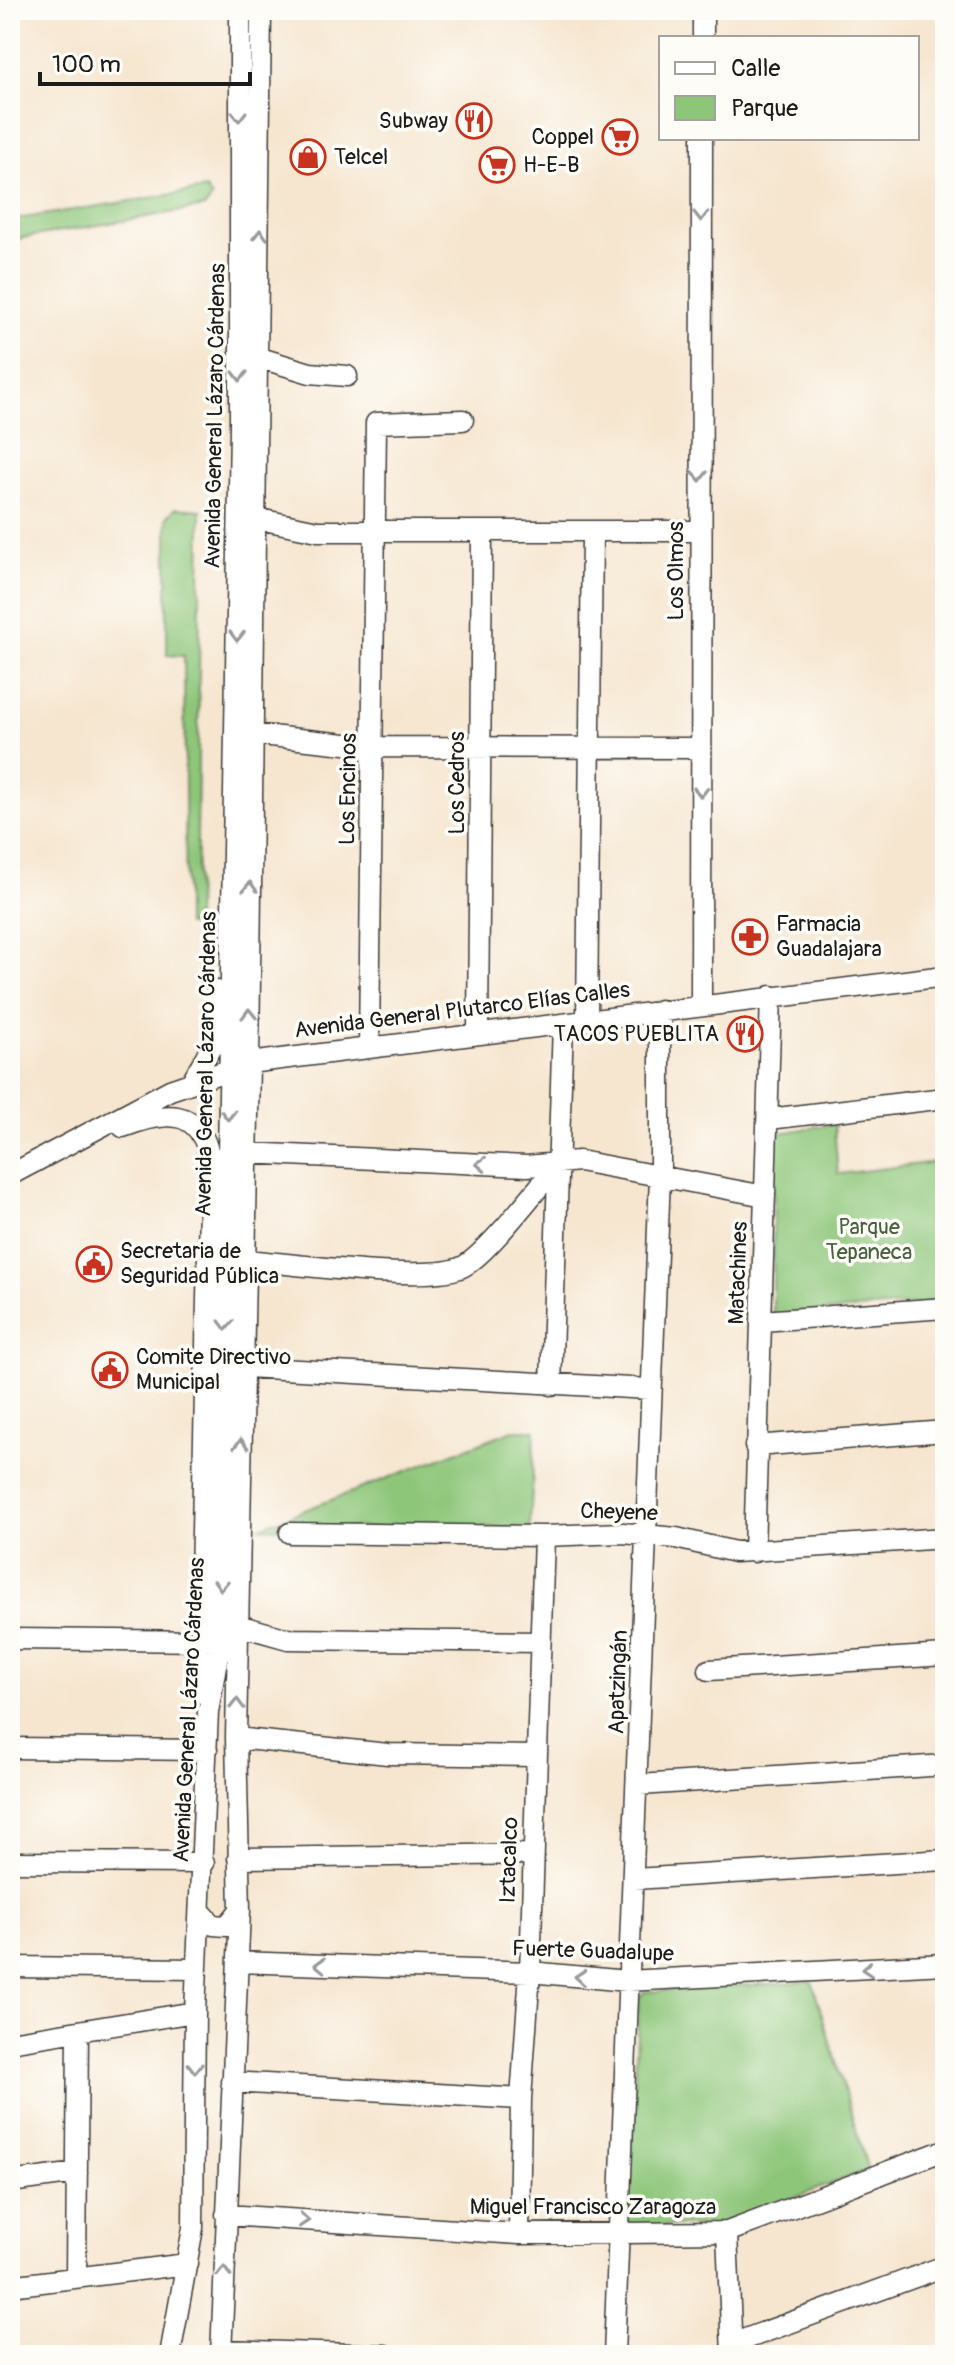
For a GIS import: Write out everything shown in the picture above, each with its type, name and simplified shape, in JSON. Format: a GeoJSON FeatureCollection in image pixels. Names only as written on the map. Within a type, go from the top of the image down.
{"type":"FeatureCollection","features":[{"type":"Feature","properties":{"kind":"street","name":"Avenida General Lázaro Cárdenas"},"geometry":{"type":"LineString","coordinates":[[220,2353],[240,1910],[236,1738],[244,1367],[236,1257],[229,1068],[240,254],[240,10]]}},
{"type":"Feature","properties":{"kind":"street","name":"Avenida General Lázaro Cárdenas"},"geometry":{"type":"LineString","coordinates":[[170,2355],[193,2228],[195,2012],[202,1913],[211,1641],[225,1389],[246,1153],[261,10]]}},
{"type":"Feature","properties":{"kind":"street"},"geometry":{"type":"LineString","coordinates":[[703,10],[703,36]]}},
{"type":"Feature","properties":{"kind":"street","name":"Los Olmos"},"geometry":{"type":"LineString","coordinates":[[701,1005],[702,140]]}},
{"type":"Feature","properties":{"kind":"street"},"geometry":{"type":"LineString","coordinates":[[240,254],[251,314],[257,323],[258,313]]}},
{"type":"Feature","properties":{"kind":"street"},"geometry":{"type":"LineString","coordinates":[[257,357],[310,373],[347,376]]}},
{"type":"Feature","properties":{"kind":"street","name":"Los Encinos"},"geometry":{"type":"LineString","coordinates":[[369,1046],[376,423],[463,420]]}},
{"type":"Feature","properties":{"kind":"street"},"geometry":{"type":"LineString","coordinates":[[254,518],[318,531],[700,531]]}},
{"type":"Feature","properties":{"kind":"street","name":"Los Cedros"},"geometry":{"type":"LineString","coordinates":[[478,1033],[482,533]]}},
{"type":"Feature","properties":{"kind":"street"},"geometry":{"type":"LineString","coordinates":[[587,1020],[592,533]]}},
{"type":"Feature","properties":{"kind":"street"},"geometry":{"type":"LineString","coordinates":[[252,734],[373,747],[701,748]]}},
{"type":"Feature","properties":{"kind":"street"},"geometry":{"type":"LineString","coordinates":[[192,1081],[214,1042],[218,943],[233,864]]}},
{"type":"Feature","properties":{"kind":"street","name":"Avenida General Plutarco Elías Calles"},"geometry":{"type":"LineString","coordinates":[[10,1175],[192,1081],[249,1063],[945,976]]}},
{"type":"Feature","properties":{"kind":"street","name":"Matachines"},"geometry":{"type":"LineString","coordinates":[[754,1552],[771,996]]}},
{"type":"Feature","properties":{"kind":"street","name":"Apatzingán"},"geometry":{"type":"LineString","coordinates":[[614,2355],[627,1981],[639,1785],[649,1389],[660,1176],[660,1010]]}},
{"type":"Feature","properties":{"kind":"street"},"geometry":{"type":"LineString","coordinates":[[551,1385],[563,1024]]}},
{"type":"Feature","properties":{"kind":"street"},"geometry":{"type":"LineString","coordinates":[[769,1119],[945,1098]]}},
{"type":"Feature","properties":{"kind":"street"},"geometry":{"type":"LineString","coordinates":[[10,1639],[211,1641],[206,1410],[210,1159],[202,1132],[179,1116],[151,1117],[55,1152]]}},
{"type":"Feature","properties":{"kind":"street"},"geometry":{"type":"LineString","coordinates":[[246,1153],[527,1166],[597,1163],[765,1196]]}},
{"type":"Feature","properties":{"kind":"street"},"geometry":{"type":"LineString","coordinates":[[207,1281],[236,1257],[424,1273],[461,1268],[485,1247],[559,1163]]}},
{"type":"Feature","properties":{"kind":"street"},"geometry":{"type":"LineString","coordinates":[[761,1321],[945,1308]]}},
{"type":"Feature","properties":{"kind":"street"},"geometry":{"type":"LineString","coordinates":[[244,1367],[649,1389]]}},
{"type":"Feature","properties":{"kind":"street"},"geometry":{"type":"LineString","coordinates":[[206,1410],[225,1389]]}},
{"type":"Feature","properties":{"kind":"street"},"geometry":{"type":"LineString","coordinates":[[755,1446],[945,1431]]}},
{"type":"Feature","properties":{"kind":"street","name":"Cheyene"},"geometry":{"type":"LineString","coordinates":[[290,1533],[646,1536],[676,1538],[717,1549],[754,1552],[945,1538]]}},
{"type":"Feature","properties":{"kind":"street","name":"Iztacalco"},"geometry":{"type":"LineString","coordinates":[[519,2234],[521,2099],[530,1972],[544,1536]]}},
{"type":"Feature","properties":{"kind":"street"},"geometry":{"type":"LineString","coordinates":[[238,1625],[288,1639],[540,1642]]}},
{"type":"Feature","properties":{"kind":"street"},"geometry":{"type":"LineString","coordinates":[[709,1670],[945,1655]]}},
{"type":"Feature","properties":{"kind":"street"},"geometry":{"type":"LineString","coordinates":[[236,1738],[388,1754],[537,1756]]}},
{"type":"Feature","properties":{"kind":"street"},"geometry":{"type":"LineString","coordinates":[[10,1748],[207,1750]]}},
{"type":"Feature","properties":{"kind":"street"},"geometry":{"type":"LineString","coordinates":[[639,1785],[945,1765]]}},
{"type":"Feature","properties":{"kind":"street"},"geometry":{"type":"LineString","coordinates":[[204,1796],[215,1788],[227,1787],[238,1795]]}},
{"type":"Feature","properties":{"kind":"street"},"geometry":{"type":"LineString","coordinates":[[238,1858],[533,1854]]}},
{"type":"Feature","properties":{"kind":"street"},"geometry":{"type":"LineString","coordinates":[[634,1879],[945,1860]]}},
{"type":"Feature","properties":{"kind":"street"},"geometry":{"type":"LineString","coordinates":[[10,1862],[204,1863]]}},
{"type":"Feature","properties":{"kind":"street"},"geometry":{"type":"LineString","coordinates":[[202,1913],[213,1925],[227,1926],[240,1910]]}},
{"type":"Feature","properties":{"kind":"street","name":"Fuerte Guadalupe"},"geometry":{"type":"LineString","coordinates":[[239,1962],[530,1972],[627,1981],[945,1964]]}},
{"type":"Feature","properties":{"kind":"street"},"geometry":{"type":"LineString","coordinates":[[10,1967],[197,1969]]}},
{"type":"Feature","properties":{"kind":"street"},"geometry":{"type":"LineString","coordinates":[[10,2042],[195,2012]]}},
{"type":"Feature","properties":{"kind":"street"},"geometry":{"type":"LineString","coordinates":[[76,2276],[78,2031]]}},
{"type":"Feature","properties":{"kind":"street"},"geometry":{"type":"LineString","coordinates":[[231,2082],[521,2099]]}},
{"type":"Feature","properties":{"kind":"street","name":"Miguel Francisco Zaragoza"},"geometry":{"type":"LineString","coordinates":[[226,2215],[519,2234],[727,2232],[945,2150]]}},
{"type":"Feature","properties":{"kind":"street"},"geometry":{"type":"LineString","coordinates":[[10,2182],[77,2173]]}},
{"type":"Feature","properties":{"kind":"street"},"geometry":{"type":"LineString","coordinates":[[727,2232],[732,2349],[945,2266]]}},
{"type":"Feature","properties":{"kind":"street"},"geometry":{"type":"LineString","coordinates":[[10,2286],[187,2264]]}},
{"type":"Feature","properties":{"kind":"street"},"geometry":{"type":"LineString","coordinates":[[220,2353],[385,2355]]}},
{"type":"Feature","properties":{"kind":"green space"},"geometry":{"type":"Polygon","coordinates":[[[206,189],[212,198],[205,207],[10,240],[10,220],[206,189]]]}},
{"type":"Feature","properties":{"kind":"green space"},"geometry":{"type":"Polygon","coordinates":[[[176,508],[201,510],[196,925],[186,925],[184,656],[167,655],[167,517],[176,508]]]}},
{"type":"Feature","properties":{"kind":"green space","name":"Parque Tepaneca"},"geometry":{"type":"Polygon","coordinates":[[[834,1124],[838,1174],[945,1161],[945,1302],[773,1316],[774,1134],[834,1124]]]}},
{"type":"Feature","properties":{"kind":"green space"},"geometry":{"type":"Polygon","coordinates":[[[513,1430],[535,1430],[530,1527],[258,1528],[513,1430]]]}},
{"type":"Feature","properties":{"kind":"green space"},"geometry":{"type":"Polygon","coordinates":[[[812,1981],[868,2170],[719,2226],[627,2226],[639,1999],[644,1992],[812,1981]]]}},
{"type":"Feature","properties":{"kind":"place","name":"Subway"},"geometry":{"type":"Point","coordinates":[474,121]}},
{"type":"Feature","properties":{"kind":"place","name":"Coppel"},"geometry":{"type":"Point","coordinates":[620,137]}},
{"type":"Feature","properties":{"kind":"place","name":"Telcel"},"geometry":{"type":"Point","coordinates":[308,157]}},
{"type":"Feature","properties":{"kind":"place","name":"H-E-B"},"geometry":{"type":"Point","coordinates":[497,165]}},
{"type":"Feature","properties":{"kind":"place","name":"Farmacia Guadalajara"},"geometry":{"type":"Point","coordinates":[750,937]}},
{"type":"Feature","properties":{"kind":"place","name":"TACOS PUEBLITA"},"geometry":{"type":"Point","coordinates":[745,1034]}},
{"type":"Feature","properties":{"kind":"place","name":"Secretaria de Seguridad Pública"},"geometry":{"type":"Point","coordinates":[94,1264]}},
{"type":"Feature","properties":{"kind":"place","name":"Comite Directivo Municipal"},"geometry":{"type":"Point","coordinates":[110,1370]}}]}
